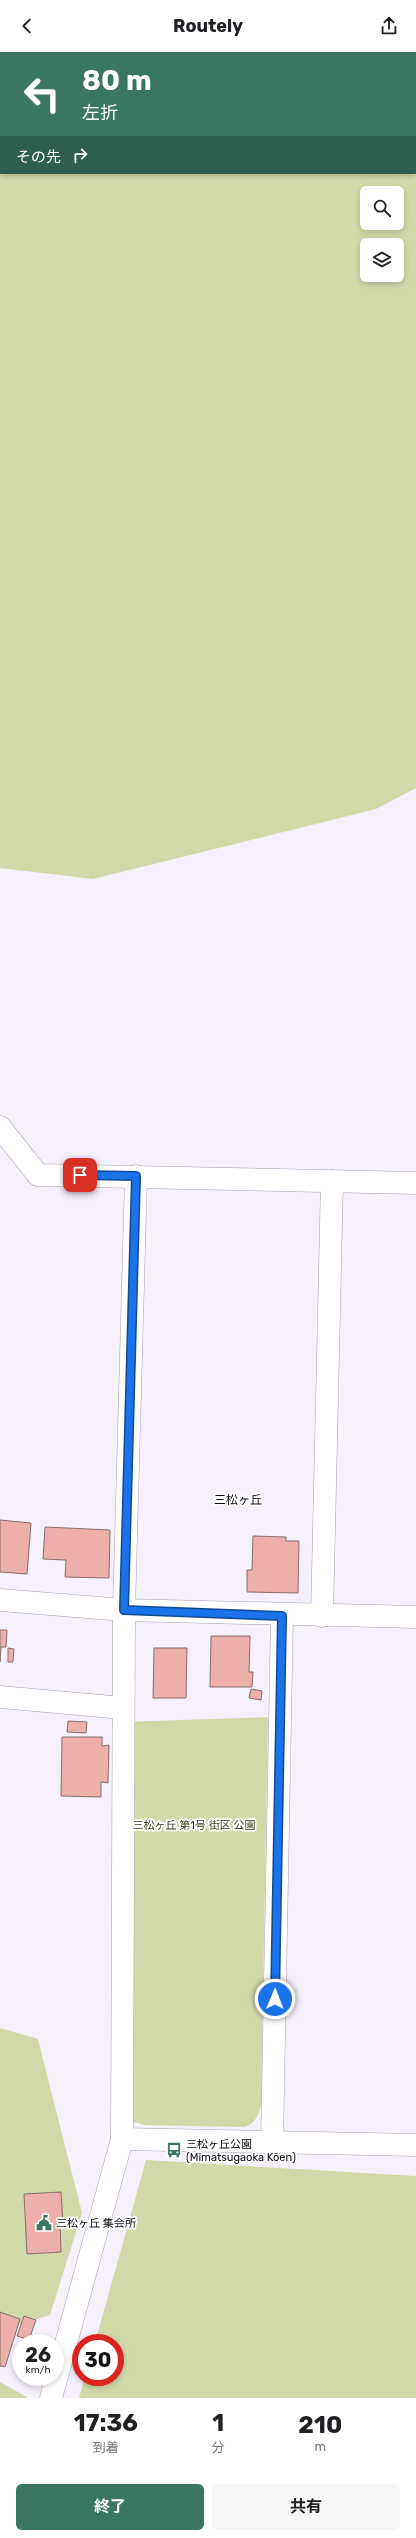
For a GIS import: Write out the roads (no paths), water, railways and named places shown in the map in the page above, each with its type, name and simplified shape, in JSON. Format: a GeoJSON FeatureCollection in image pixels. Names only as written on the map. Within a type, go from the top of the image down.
{"type":"FeatureCollection","features":[{"type":"Feature","properties":{"kind":"street"},"geometry":{"type":"LineString","coordinates":[[0,1127],[38,1175],[416,1183]]}},
{"type":"Feature","properties":{"kind":"street"},"geometry":{"type":"LineString","coordinates":[[51,2398],[122,2139],[124,1610],[136,1176]]}},
{"type":"Feature","properties":{"kind":"street"},"geometry":{"type":"LineString","coordinates":[[322,1616],[332,1181]]}},
{"type":"Feature","properties":{"kind":"street"},"geometry":{"type":"LineString","coordinates":[[0,1600],[124,1610],[282,1616],[416,1617]]}},
{"type":"Feature","properties":{"kind":"street"},"geometry":{"type":"LineString","coordinates":[[272,2142],[282,1616]]}},
{"type":"Feature","properties":{"kind":"street"},"geometry":{"type":"LineString","coordinates":[[0,1697],[123,1708]]}},
{"type":"Feature","properties":{"kind":"street"},"geometry":{"type":"LineString","coordinates":[[122,2139],[416,2145]]}},
{"type":"Feature","properties":{"kind":"place","name":"三松ヶ丘公園 (Mimatsugaoka Kōen)"},"geometry":{"type":"Point","coordinates":[174,2150]}},
{"type":"Feature","properties":{"kind":"place","name":"三松ヶ丘 集会所"},"geometry":{"type":"Point","coordinates":[44,2223]}},
{"type":"Feature","properties":{"kind":"district","name":"三松ヶ丘"},"geometry":{"type":"Point","coordinates":[238,1500]}},
{"type":"Feature","properties":{"kind":"park label","name":"三松ヶ丘 第1号 街区 公園"},"geometry":{"type":"Point","coordinates":[194,1825]}}]}
